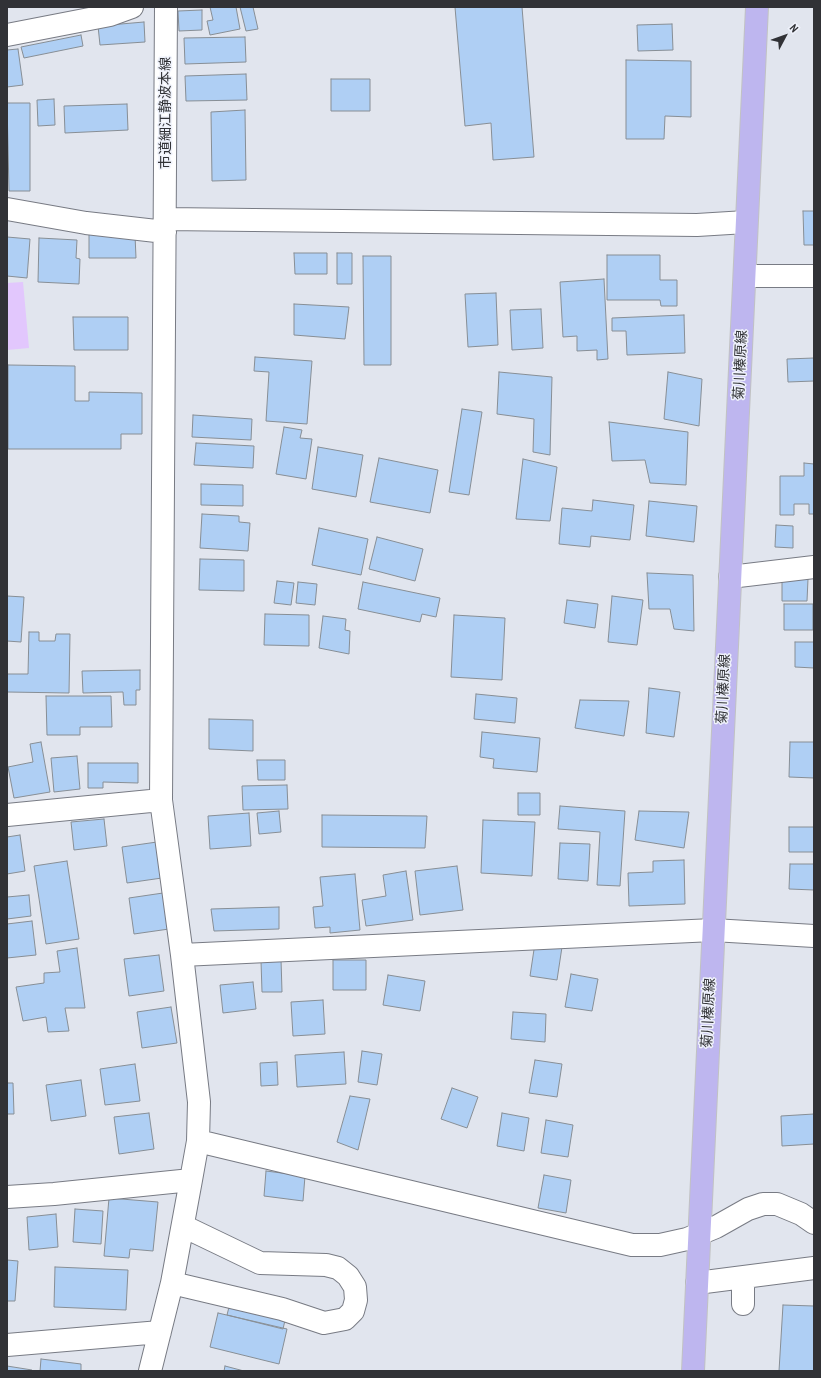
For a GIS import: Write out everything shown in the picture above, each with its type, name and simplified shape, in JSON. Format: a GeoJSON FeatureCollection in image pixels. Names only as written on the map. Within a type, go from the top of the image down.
{"type":"FeatureCollection","features":[{"type":"Feature","properties":{"kind":"main road","name":"菊川榛原線"},"geometry":{"type":"LineString","coordinates":[[694,1371],[713,930],[757,7]]}},
{"type":"Feature","properties":{"kind":"street"},"geometry":{"type":"LineString","coordinates":[[7,35],[110,15],[132,7]]}},
{"type":"Feature","properties":{"kind":"street","name":"市道細江静波本線"},"geometry":{"type":"LineString","coordinates":[[150,1371],[172,1283],[183,1226],[198,1142],[199,1102],[182,955],[161,800],[166,7]]}},
{"type":"Feature","properties":{"kind":"street"},"geometry":{"type":"LineString","coordinates":[[7,209],[86,223],[165,226],[696,225],[746,222]]}},
{"type":"Feature","properties":{"kind":"street"},"geometry":{"type":"LineString","coordinates":[[745,276],[814,276]]}},
{"type":"Feature","properties":{"kind":"street"},"geometry":{"type":"LineString","coordinates":[[730,576],[814,567]]}},
{"type":"Feature","properties":{"kind":"street"},"geometry":{"type":"LineString","coordinates":[[7,815],[161,800]]}},
{"type":"Feature","properties":{"kind":"street"},"geometry":{"type":"LineString","coordinates":[[182,955],[713,930],[814,936]]}},
{"type":"Feature","properties":{"kind":"street"},"geometry":{"type":"LineString","coordinates":[[198,1142],[632,1245],[660,1245],[687,1239],[716,1227],[748,1209],[763,1204],[777,1204],[801,1214],[814,1223]]}},
{"type":"Feature","properties":{"kind":"street"},"geometry":{"type":"LineString","coordinates":[[7,1197],[54,1194],[191,1180]]}},
{"type":"Feature","properties":{"kind":"street"},"geometry":{"type":"LineString","coordinates":[[172,1283],[282,1309],[324,1323],[345,1319],[353,1311],[356,1300],[355,1288],[348,1276],[338,1268],[326,1265],[260,1263],[183,1226]]}},
{"type":"Feature","properties":{"kind":"street"},"geometry":{"type":"LineString","coordinates":[[697,1283],[814,1268]]}},
{"type":"Feature","properties":{"kind":"street"},"geometry":{"type":"LineString","coordinates":[[743,1278],[744,1304]]}},
{"type":"Feature","properties":{"kind":"street"},"geometry":{"type":"LineString","coordinates":[[7,1345],[160,1332]]}},
{"type":"Feature","properties":{"kind":"shaded area"},"geometry":{"type":"Polygon","coordinates":[[[23,282],[29,348],[7,350],[7,283],[23,282]]]}},
{"type":"Feature","properties":{"kind":"building"},"geometry":{"type":"Polygon","coordinates":[[[210,7],[236,7],[240,29],[210,35],[207,21],[213,20],[210,7]]]}},
{"type":"Feature","properties":{"kind":"building"},"geometry":{"type":"Polygon","coordinates":[[[240,7],[253,7],[258,29],[246,31],[240,7]]]}},
{"type":"Feature","properties":{"kind":"building"},"geometry":{"type":"Polygon","coordinates":[[[455,7],[522,7],[534,157],[493,160],[491,123],[465,126],[455,7]]]}},
{"type":"Feature","properties":{"kind":"building"},"geometry":{"type":"Polygon","coordinates":[[[202,10],[202,30],[179,31],[178,11],[202,10]]]}},
{"type":"Feature","properties":{"kind":"building"},"geometry":{"type":"Polygon","coordinates":[[[144,22],[145,42],[100,45],[98,26],[144,22]]]}},
{"type":"Feature","properties":{"kind":"building"},"geometry":{"type":"Polygon","coordinates":[[[672,24],[673,50],[638,51],[637,25],[672,24]]]}},
{"type":"Feature","properties":{"kind":"building"},"geometry":{"type":"Polygon","coordinates":[[[81,35],[83,46],[24,58],[21,47],[81,35]]]}},
{"type":"Feature","properties":{"kind":"building"},"geometry":{"type":"Polygon","coordinates":[[[245,37],[246,62],[185,64],[184,38],[245,37]]]}},
{"type":"Feature","properties":{"kind":"building"},"geometry":{"type":"Polygon","coordinates":[[[18,49],[23,85],[7,87],[7,50],[18,49]]]}},
{"type":"Feature","properties":{"kind":"building"},"geometry":{"type":"Polygon","coordinates":[[[626,60],[691,61],[691,117],[665,116],[664,139],[626,139],[626,60]]]}},
{"type":"Feature","properties":{"kind":"building"},"geometry":{"type":"Polygon","coordinates":[[[246,74],[247,100],[186,101],[185,76],[246,74]]]}},
{"type":"Feature","properties":{"kind":"building"},"geometry":{"type":"Polygon","coordinates":[[[331,79],[370,79],[370,111],[331,111],[331,79]]]}},
{"type":"Feature","properties":{"kind":"building"},"geometry":{"type":"Polygon","coordinates":[[[54,99],[55,125],[38,126],[37,100],[54,99]]]}},
{"type":"Feature","properties":{"kind":"building"},"geometry":{"type":"Polygon","coordinates":[[[7,103],[30,103],[30,191],[9,191],[7,103]]]}},
{"type":"Feature","properties":{"kind":"building"},"geometry":{"type":"Polygon","coordinates":[[[127,104],[128,130],[65,133],[64,106],[127,104]]]}},
{"type":"Feature","properties":{"kind":"building"},"geometry":{"type":"Polygon","coordinates":[[[245,110],[246,180],[212,181],[211,112],[245,110]]]}},
{"type":"Feature","properties":{"kind":"building"},"geometry":{"type":"Polygon","coordinates":[[[803,211],[814,211],[814,245],[804,245],[803,211]]]}},
{"type":"Feature","properties":{"kind":"building"},"geometry":{"type":"Polygon","coordinates":[[[89,234],[135,235],[136,258],[89,258],[89,234]]]}},
{"type":"Feature","properties":{"kind":"building"},"geometry":{"type":"Polygon","coordinates":[[[7,237],[30,239],[27,278],[7,276],[7,237]]]}},
{"type":"Feature","properties":{"kind":"building"},"geometry":{"type":"Polygon","coordinates":[[[39,238],[77,240],[76,258],[80,259],[79,284],[38,282],[39,238]]]}},
{"type":"Feature","properties":{"kind":"building"},"geometry":{"type":"Polygon","coordinates":[[[294,253],[327,253],[327,274],[295,274],[294,253]]]}},
{"type":"Feature","properties":{"kind":"building"},"geometry":{"type":"Polygon","coordinates":[[[337,253],[352,253],[352,284],[337,284],[337,253]]]}},
{"type":"Feature","properties":{"kind":"building"},"geometry":{"type":"Polygon","coordinates":[[[607,255],[660,255],[660,280],[677,280],[677,306],[661,306],[660,300],[607,300],[607,255]]]}},
{"type":"Feature","properties":{"kind":"building"},"geometry":{"type":"Polygon","coordinates":[[[363,256],[391,256],[391,365],[364,365],[363,256]]]}},
{"type":"Feature","properties":{"kind":"building"},"geometry":{"type":"Polygon","coordinates":[[[604,279],[608,359],[597,360],[597,350],[577,351],[577,336],[563,337],[560,282],[604,279]]]}},
{"type":"Feature","properties":{"kind":"building"},"geometry":{"type":"Polygon","coordinates":[[[496,293],[498,345],[468,347],[465,294],[496,293]]]}},
{"type":"Feature","properties":{"kind":"building"},"geometry":{"type":"Polygon","coordinates":[[[294,304],[349,307],[345,339],[294,335],[294,304]]]}},
{"type":"Feature","properties":{"kind":"building"},"geometry":{"type":"Polygon","coordinates":[[[541,309],[543,348],[512,350],[510,310],[541,309]]]}},
{"type":"Feature","properties":{"kind":"building"},"geometry":{"type":"Polygon","coordinates":[[[684,315],[685,353],[627,355],[626,331],[612,331],[612,318],[684,315]]]}},
{"type":"Feature","properties":{"kind":"building"},"geometry":{"type":"Polygon","coordinates":[[[73,317],[128,317],[128,350],[74,350],[73,317]]]}},
{"type":"Feature","properties":{"kind":"building"},"geometry":{"type":"Polygon","coordinates":[[[255,357],[312,361],[307,424],[266,421],[269,372],[254,371],[255,357]]]}},
{"type":"Feature","properties":{"kind":"building"},"geometry":{"type":"Polygon","coordinates":[[[814,358],[814,381],[788,382],[787,359],[814,358]]]}},
{"type":"Feature","properties":{"kind":"building"},"geometry":{"type":"Polygon","coordinates":[[[8,365],[75,366],[75,401],[89,401],[89,392],[142,393],[142,434],[121,434],[121,449],[8,449],[8,365]]]}},
{"type":"Feature","properties":{"kind":"building"},"geometry":{"type":"Polygon","coordinates":[[[499,372],[552,377],[550,455],[533,452],[534,419],[497,414],[499,372]]]}},
{"type":"Feature","properties":{"kind":"building"},"geometry":{"type":"Polygon","coordinates":[[[668,372],[702,379],[699,426],[664,419],[668,372]]]}},
{"type":"Feature","properties":{"kind":"building"},"geometry":{"type":"Polygon","coordinates":[[[462,409],[482,412],[469,495],[449,492],[462,409]]]}},
{"type":"Feature","properties":{"kind":"building"},"geometry":{"type":"Polygon","coordinates":[[[193,415],[252,419],[251,440],[192,437],[193,415]]]}},
{"type":"Feature","properties":{"kind":"building"},"geometry":{"type":"Polygon","coordinates":[[[609,422],[688,432],[686,485],[650,483],[645,460],[612,461],[609,422]]]}},
{"type":"Feature","properties":{"kind":"building"},"geometry":{"type":"Polygon","coordinates":[[[284,427],[302,430],[300,438],[312,439],[306,479],[276,474],[284,427]]]}},
{"type":"Feature","properties":{"kind":"building"},"geometry":{"type":"Polygon","coordinates":[[[196,443],[254,446],[253,468],[194,465],[196,443]]]}},
{"type":"Feature","properties":{"kind":"building"},"geometry":{"type":"Polygon","coordinates":[[[318,447],[363,455],[356,497],[312,489],[318,447]]]}},
{"type":"Feature","properties":{"kind":"building"},"geometry":{"type":"Polygon","coordinates":[[[379,458],[438,470],[430,513],[370,502],[379,458]]]}},
{"type":"Feature","properties":{"kind":"building"},"geometry":{"type":"Polygon","coordinates":[[[523,459],[557,467],[550,521],[516,519],[523,459]]]}},
{"type":"Feature","properties":{"kind":"building"},"geometry":{"type":"Polygon","coordinates":[[[804,463],[814,464],[814,514],[809,514],[809,504],[794,504],[794,515],[780,515],[780,476],[804,476],[804,463]]]}},
{"type":"Feature","properties":{"kind":"building"},"geometry":{"type":"Polygon","coordinates":[[[201,484],[243,485],[243,506],[201,505],[201,484]]]}},
{"type":"Feature","properties":{"kind":"building"},"geometry":{"type":"Polygon","coordinates":[[[593,500],[634,505],[630,540],[591,536],[590,547],[559,544],[562,508],[592,511],[593,500]]]}},
{"type":"Feature","properties":{"kind":"building"},"geometry":{"type":"Polygon","coordinates":[[[649,501],[697,506],[694,542],[646,536],[649,501]]]}},
{"type":"Feature","properties":{"kind":"building"},"geometry":{"type":"Polygon","coordinates":[[[202,514],[239,516],[239,522],[250,523],[248,551],[200,548],[202,514]]]}},
{"type":"Feature","properties":{"kind":"building"},"geometry":{"type":"Polygon","coordinates":[[[776,525],[793,526],[793,548],[775,547],[776,525]]]}},
{"type":"Feature","properties":{"kind":"building"},"geometry":{"type":"Polygon","coordinates":[[[319,528],[368,539],[361,575],[312,565],[319,528]]]}},
{"type":"Feature","properties":{"kind":"building"},"geometry":{"type":"Polygon","coordinates":[[[377,537],[423,549],[415,581],[369,569],[377,537]]]}},
{"type":"Feature","properties":{"kind":"building"},"geometry":{"type":"Polygon","coordinates":[[[200,559],[244,560],[244,591],[199,590],[200,559]]]}},
{"type":"Feature","properties":{"kind":"building"},"geometry":{"type":"Polygon","coordinates":[[[647,573],[693,575],[694,631],[674,629],[670,609],[649,609],[647,573]]]}},
{"type":"Feature","properties":{"kind":"building"},"geometry":{"type":"Polygon","coordinates":[[[782,578],[808,579],[807,601],[782,601],[782,578]]]}},
{"type":"Feature","properties":{"kind":"building"},"geometry":{"type":"Polygon","coordinates":[[[277,581],[294,583],[291,605],[274,603],[277,581]]]}},
{"type":"Feature","properties":{"kind":"building"},"geometry":{"type":"Polygon","coordinates":[[[298,582],[317,584],[315,605],[296,603],[298,582]]]}},
{"type":"Feature","properties":{"kind":"building"},"geometry":{"type":"Polygon","coordinates":[[[363,582],[440,598],[436,617],[422,614],[420,622],[358,609],[363,582]]]}},
{"type":"Feature","properties":{"kind":"building"},"geometry":{"type":"Polygon","coordinates":[[[7,596],[24,597],[21,642],[7,641],[7,596]]]}},
{"type":"Feature","properties":{"kind":"building"},"geometry":{"type":"Polygon","coordinates":[[[612,596],[643,600],[637,645],[608,642],[612,596]]]}},
{"type":"Feature","properties":{"kind":"building"},"geometry":{"type":"Polygon","coordinates":[[[567,600],[598,604],[595,628],[564,623],[567,600]]]}},
{"type":"Feature","properties":{"kind":"building"},"geometry":{"type":"Polygon","coordinates":[[[784,604],[813,604],[813,630],[784,630],[784,604]]]}},
{"type":"Feature","properties":{"kind":"building"},"geometry":{"type":"Polygon","coordinates":[[[265,614],[309,615],[309,646],[264,645],[265,614]]]}},
{"type":"Feature","properties":{"kind":"building"},"geometry":{"type":"Polygon","coordinates":[[[454,615],[505,618],[502,680],[451,677],[454,615]]]}},
{"type":"Feature","properties":{"kind":"building"},"geometry":{"type":"Polygon","coordinates":[[[323,616],[346,619],[345,630],[350,631],[349,654],[319,648],[323,616]]]}},
{"type":"Feature","properties":{"kind":"building"},"geometry":{"type":"Polygon","coordinates":[[[29,632],[39,632],[39,641],[55,641],[56,634],[70,634],[69,693],[7,692],[7,674],[28,674],[29,632]]]}},
{"type":"Feature","properties":{"kind":"building"},"geometry":{"type":"Polygon","coordinates":[[[795,642],[814,642],[814,668],[795,667],[795,642]]]}},
{"type":"Feature","properties":{"kind":"building"},"geometry":{"type":"Polygon","coordinates":[[[140,670],[140,690],[136,690],[136,705],[124,705],[123,692],[83,693],[82,671],[140,670]]]}},
{"type":"Feature","properties":{"kind":"building"},"geometry":{"type":"Polygon","coordinates":[[[649,688],[680,692],[674,737],[646,733],[649,688]]]}},
{"type":"Feature","properties":{"kind":"building"},"geometry":{"type":"Polygon","coordinates":[[[476,694],[517,698],[515,723],[474,719],[476,694]]]}},
{"type":"Feature","properties":{"kind":"building"},"geometry":{"type":"Polygon","coordinates":[[[46,696],[111,696],[112,727],[80,727],[80,735],[47,735],[46,696]]]}},
{"type":"Feature","properties":{"kind":"building"},"geometry":{"type":"Polygon","coordinates":[[[580,700],[629,701],[624,736],[575,728],[580,700]]]}},
{"type":"Feature","properties":{"kind":"building"},"geometry":{"type":"Polygon","coordinates":[[[209,719],[253,720],[253,751],[209,749],[209,719]]]}},
{"type":"Feature","properties":{"kind":"building"},"geometry":{"type":"Polygon","coordinates":[[[482,732],[540,738],[537,772],[493,768],[494,759],[480,757],[482,732]]]}},
{"type":"Feature","properties":{"kind":"building"},"geometry":{"type":"Polygon","coordinates":[[[41,742],[50,792],[14,798],[8,767],[33,762],[30,744],[41,742]]]}},
{"type":"Feature","properties":{"kind":"building"},"geometry":{"type":"Polygon","coordinates":[[[790,742],[814,742],[814,778],[789,777],[790,742]]]}},
{"type":"Feature","properties":{"kind":"building"},"geometry":{"type":"Polygon","coordinates":[[[77,756],[80,789],[54,792],[51,758],[77,756]]]}},
{"type":"Feature","properties":{"kind":"building"},"geometry":{"type":"Polygon","coordinates":[[[257,760],[285,760],[285,780],[258,780],[257,760]]]}},
{"type":"Feature","properties":{"kind":"building"},"geometry":{"type":"Polygon","coordinates":[[[88,763],[138,763],[138,783],[103,782],[103,788],[88,788],[88,763]]]}},
{"type":"Feature","properties":{"kind":"building"},"geometry":{"type":"Polygon","coordinates":[[[287,785],[288,809],[243,810],[242,786],[287,785]]]}},
{"type":"Feature","properties":{"kind":"building"},"geometry":{"type":"Polygon","coordinates":[[[518,793],[540,793],[540,815],[518,815],[518,793]]]}},
{"type":"Feature","properties":{"kind":"building"},"geometry":{"type":"Polygon","coordinates":[[[560,806],[625,811],[620,886],[597,885],[600,832],[558,829],[560,806]]]}},
{"type":"Feature","properties":{"kind":"building"},"geometry":{"type":"Polygon","coordinates":[[[279,811],[281,832],[259,834],[257,813],[279,811]]]}},
{"type":"Feature","properties":{"kind":"building"},"geometry":{"type":"Polygon","coordinates":[[[639,811],[689,812],[684,848],[635,840],[639,811]]]}},
{"type":"Feature","properties":{"kind":"building"},"geometry":{"type":"Polygon","coordinates":[[[249,813],[251,846],[210,849],[208,816],[249,813]]]}},
{"type":"Feature","properties":{"kind":"building"},"geometry":{"type":"Polygon","coordinates":[[[322,815],[427,816],[425,848],[322,847],[322,815]]]}},
{"type":"Feature","properties":{"kind":"building"},"geometry":{"type":"Polygon","coordinates":[[[104,819],[107,846],[74,850],[71,822],[104,819]]]}},
{"type":"Feature","properties":{"kind":"building"},"geometry":{"type":"Polygon","coordinates":[[[483,820],[535,822],[532,876],[481,873],[483,820]]]}},
{"type":"Feature","properties":{"kind":"building"},"geometry":{"type":"Polygon","coordinates":[[[789,827],[814,827],[814,852],[789,852],[789,827]]]}},
{"type":"Feature","properties":{"kind":"building"},"geometry":{"type":"Polygon","coordinates":[[[20,835],[25,871],[7,874],[7,837],[20,835]]]}},
{"type":"Feature","properties":{"kind":"building"},"geometry":{"type":"Polygon","coordinates":[[[157,842],[162,878],[127,883],[122,847],[157,842]]]}},
{"type":"Feature","properties":{"kind":"building"},"geometry":{"type":"Polygon","coordinates":[[[560,843],[590,844],[588,881],[558,879],[560,843]]]}},
{"type":"Feature","properties":{"kind":"building"},"geometry":{"type":"Polygon","coordinates":[[[684,860],[685,904],[629,906],[628,873],[653,872],[653,861],[684,860]]]}},
{"type":"Feature","properties":{"kind":"building"},"geometry":{"type":"Polygon","coordinates":[[[67,861],[79,939],[46,944],[34,866],[67,861]]]}},
{"type":"Feature","properties":{"kind":"building"},"geometry":{"type":"Polygon","coordinates":[[[790,864],[814,864],[814,890],[789,889],[790,864]]]}},
{"type":"Feature","properties":{"kind":"building"},"geometry":{"type":"Polygon","coordinates":[[[457,866],[463,910],[420,915],[415,871],[457,866]]]}},
{"type":"Feature","properties":{"kind":"building"},"geometry":{"type":"Polygon","coordinates":[[[406,871],[413,920],[366,926],[362,900],[386,896],[383,875],[406,871]]]}},
{"type":"Feature","properties":{"kind":"building"},"geometry":{"type":"Polygon","coordinates":[[[355,874],[360,930],[330,933],[330,927],[315,928],[313,907],[323,906],[320,877],[355,874]]]}},
{"type":"Feature","properties":{"kind":"building"},"geometry":{"type":"Polygon","coordinates":[[[163,893],[169,929],[134,934],[129,898],[163,893]]]}},
{"type":"Feature","properties":{"kind":"building"},"geometry":{"type":"Polygon","coordinates":[[[29,895],[31,916],[7,919],[7,897],[29,895]]]}},
{"type":"Feature","properties":{"kind":"building"},"geometry":{"type":"Polygon","coordinates":[[[279,907],[279,929],[214,931],[211,909],[279,907]]]}},
{"type":"Feature","properties":{"kind":"building"},"geometry":{"type":"Polygon","coordinates":[[[32,921],[36,955],[7,958],[7,924],[32,921]]]}},
{"type":"Feature","properties":{"kind":"building"},"geometry":{"type":"Polygon","coordinates":[[[535,943],[562,947],[557,980],[530,976],[535,943]]]}},
{"type":"Feature","properties":{"kind":"building"},"geometry":{"type":"Polygon","coordinates":[[[77,948],[85,1008],[65,1008],[69,1031],[48,1032],[46,1017],[23,1021],[16,987],[44,983],[44,973],[60,972],[57,951],[77,948]]]}},
{"type":"Feature","properties":{"kind":"building"},"geometry":{"type":"Polygon","coordinates":[[[159,955],[164,991],[129,996],[124,959],[159,955]]]}},
{"type":"Feature","properties":{"kind":"building"},"geometry":{"type":"Polygon","coordinates":[[[281,959],[282,992],[262,992],[261,961],[281,959]]]}},
{"type":"Feature","properties":{"kind":"building"},"geometry":{"type":"Polygon","coordinates":[[[333,960],[366,960],[366,990],[333,990],[333,960]]]}},
{"type":"Feature","properties":{"kind":"building"},"geometry":{"type":"Polygon","coordinates":[[[571,974],[598,979],[592,1011],[565,1007],[571,974]]]}},
{"type":"Feature","properties":{"kind":"building"},"geometry":{"type":"Polygon","coordinates":[[[388,975],[425,981],[420,1011],[383,1005],[388,975]]]}},
{"type":"Feature","properties":{"kind":"building"},"geometry":{"type":"Polygon","coordinates":[[[253,982],[256,1009],[223,1013],[220,985],[253,982]]]}},
{"type":"Feature","properties":{"kind":"building"},"geometry":{"type":"Polygon","coordinates":[[[323,1000],[325,1034],[293,1036],[291,1002],[323,1000]]]}},
{"type":"Feature","properties":{"kind":"building"},"geometry":{"type":"Polygon","coordinates":[[[171,1007],[177,1043],[142,1048],[137,1012],[171,1007]]]}},
{"type":"Feature","properties":{"kind":"building"},"geometry":{"type":"Polygon","coordinates":[[[513,1012],[546,1014],[545,1042],[511,1039],[513,1012]]]}},
{"type":"Feature","properties":{"kind":"building"},"geometry":{"type":"Polygon","coordinates":[[[362,1051],[382,1054],[377,1085],[358,1082],[362,1051]]]}},
{"type":"Feature","properties":{"kind":"building"},"geometry":{"type":"Polygon","coordinates":[[[344,1052],[346,1084],[297,1087],[295,1055],[344,1052]]]}},
{"type":"Feature","properties":{"kind":"building"},"geometry":{"type":"Polygon","coordinates":[[[535,1060],[562,1064],[557,1097],[529,1093],[535,1060]]]}},
{"type":"Feature","properties":{"kind":"building"},"geometry":{"type":"Polygon","coordinates":[[[277,1062],[278,1085],[261,1086],[260,1063],[277,1062]]]}},
{"type":"Feature","properties":{"kind":"building"},"geometry":{"type":"Polygon","coordinates":[[[135,1064],[140,1101],[105,1105],[100,1069],[135,1064]]]}},
{"type":"Feature","properties":{"kind":"building"},"geometry":{"type":"Polygon","coordinates":[[[81,1080],[86,1116],[51,1121],[46,1085],[81,1080]]]}},
{"type":"Feature","properties":{"kind":"building"},"geometry":{"type":"Polygon","coordinates":[[[7,1083],[13,1083],[14,1114],[7,1114],[7,1083]]]}},
{"type":"Feature","properties":{"kind":"building"},"geometry":{"type":"Polygon","coordinates":[[[452,1088],[478,1097],[467,1128],[441,1119],[452,1088]]]}},
{"type":"Feature","properties":{"kind":"building"},"geometry":{"type":"Polygon","coordinates":[[[350,1096],[370,1099],[358,1150],[337,1142],[350,1096]]]}},
{"type":"Feature","properties":{"kind":"building"},"geometry":{"type":"Polygon","coordinates":[[[149,1113],[154,1149],[119,1154],[114,1117],[149,1113]]]}},
{"type":"Feature","properties":{"kind":"building"},"geometry":{"type":"Polygon","coordinates":[[[502,1113],[529,1118],[524,1151],[497,1146],[502,1113]]]}},
{"type":"Feature","properties":{"kind":"building"},"geometry":{"type":"Polygon","coordinates":[[[814,1114],[814,1144],[782,1146],[781,1116],[814,1114]]]}},
{"type":"Feature","properties":{"kind":"building"},"geometry":{"type":"Polygon","coordinates":[[[546,1120],[573,1125],[568,1157],[541,1153],[546,1120]]]}},
{"type":"Feature","properties":{"kind":"building"},"geometry":{"type":"Polygon","coordinates":[[[266,1171],[305,1176],[303,1201],[264,1196],[266,1171]]]}},
{"type":"Feature","properties":{"kind":"building"},"geometry":{"type":"Polygon","coordinates":[[[544,1175],[571,1180],[566,1213],[538,1208],[544,1175]]]}},
{"type":"Feature","properties":{"kind":"building"},"geometry":{"type":"Polygon","coordinates":[[[109,1198],[158,1202],[153,1251],[130,1249],[129,1258],[104,1256],[109,1198]]]}},
{"type":"Feature","properties":{"kind":"building"},"geometry":{"type":"Polygon","coordinates":[[[75,1209],[103,1211],[101,1244],[73,1242],[75,1209]]]}},
{"type":"Feature","properties":{"kind":"building"},"geometry":{"type":"Polygon","coordinates":[[[56,1214],[58,1247],[29,1250],[27,1217],[56,1214]]]}},
{"type":"Feature","properties":{"kind":"building"},"geometry":{"type":"Polygon","coordinates":[[[7,1260],[18,1261],[15,1301],[7,1301],[7,1260]]]}},
{"type":"Feature","properties":{"kind":"building"},"geometry":{"type":"Polygon","coordinates":[[[55,1267],[128,1270],[126,1310],[54,1307],[55,1267]]]}},
{"type":"Feature","properties":{"kind":"building"},"geometry":{"type":"Polygon","coordinates":[[[230,1303],[286,1316],[283,1329],[227,1315],[230,1303]]]}},
{"type":"Feature","properties":{"kind":"building"},"geometry":{"type":"Polygon","coordinates":[[[783,1305],[814,1306],[814,1371],[779,1371],[783,1305]]]}},
{"type":"Feature","properties":{"kind":"building"},"geometry":{"type":"Polygon","coordinates":[[[218,1313],[287,1329],[279,1364],[210,1347],[218,1313]]]}},
{"type":"Feature","properties":{"kind":"building"},"geometry":{"type":"Polygon","coordinates":[[[41,1359],[81,1364],[81,1371],[40,1371],[41,1359]]]}},
{"type":"Feature","properties":{"kind":"building"},"geometry":{"type":"Polygon","coordinates":[[[7,1366],[32,1370],[32,1371],[7,1371],[7,1366]]]}},
{"type":"Feature","properties":{"kind":"building"},"geometry":{"type":"Polygon","coordinates":[[[225,1366],[244,1371],[224,1371],[225,1366]]]}}]}
